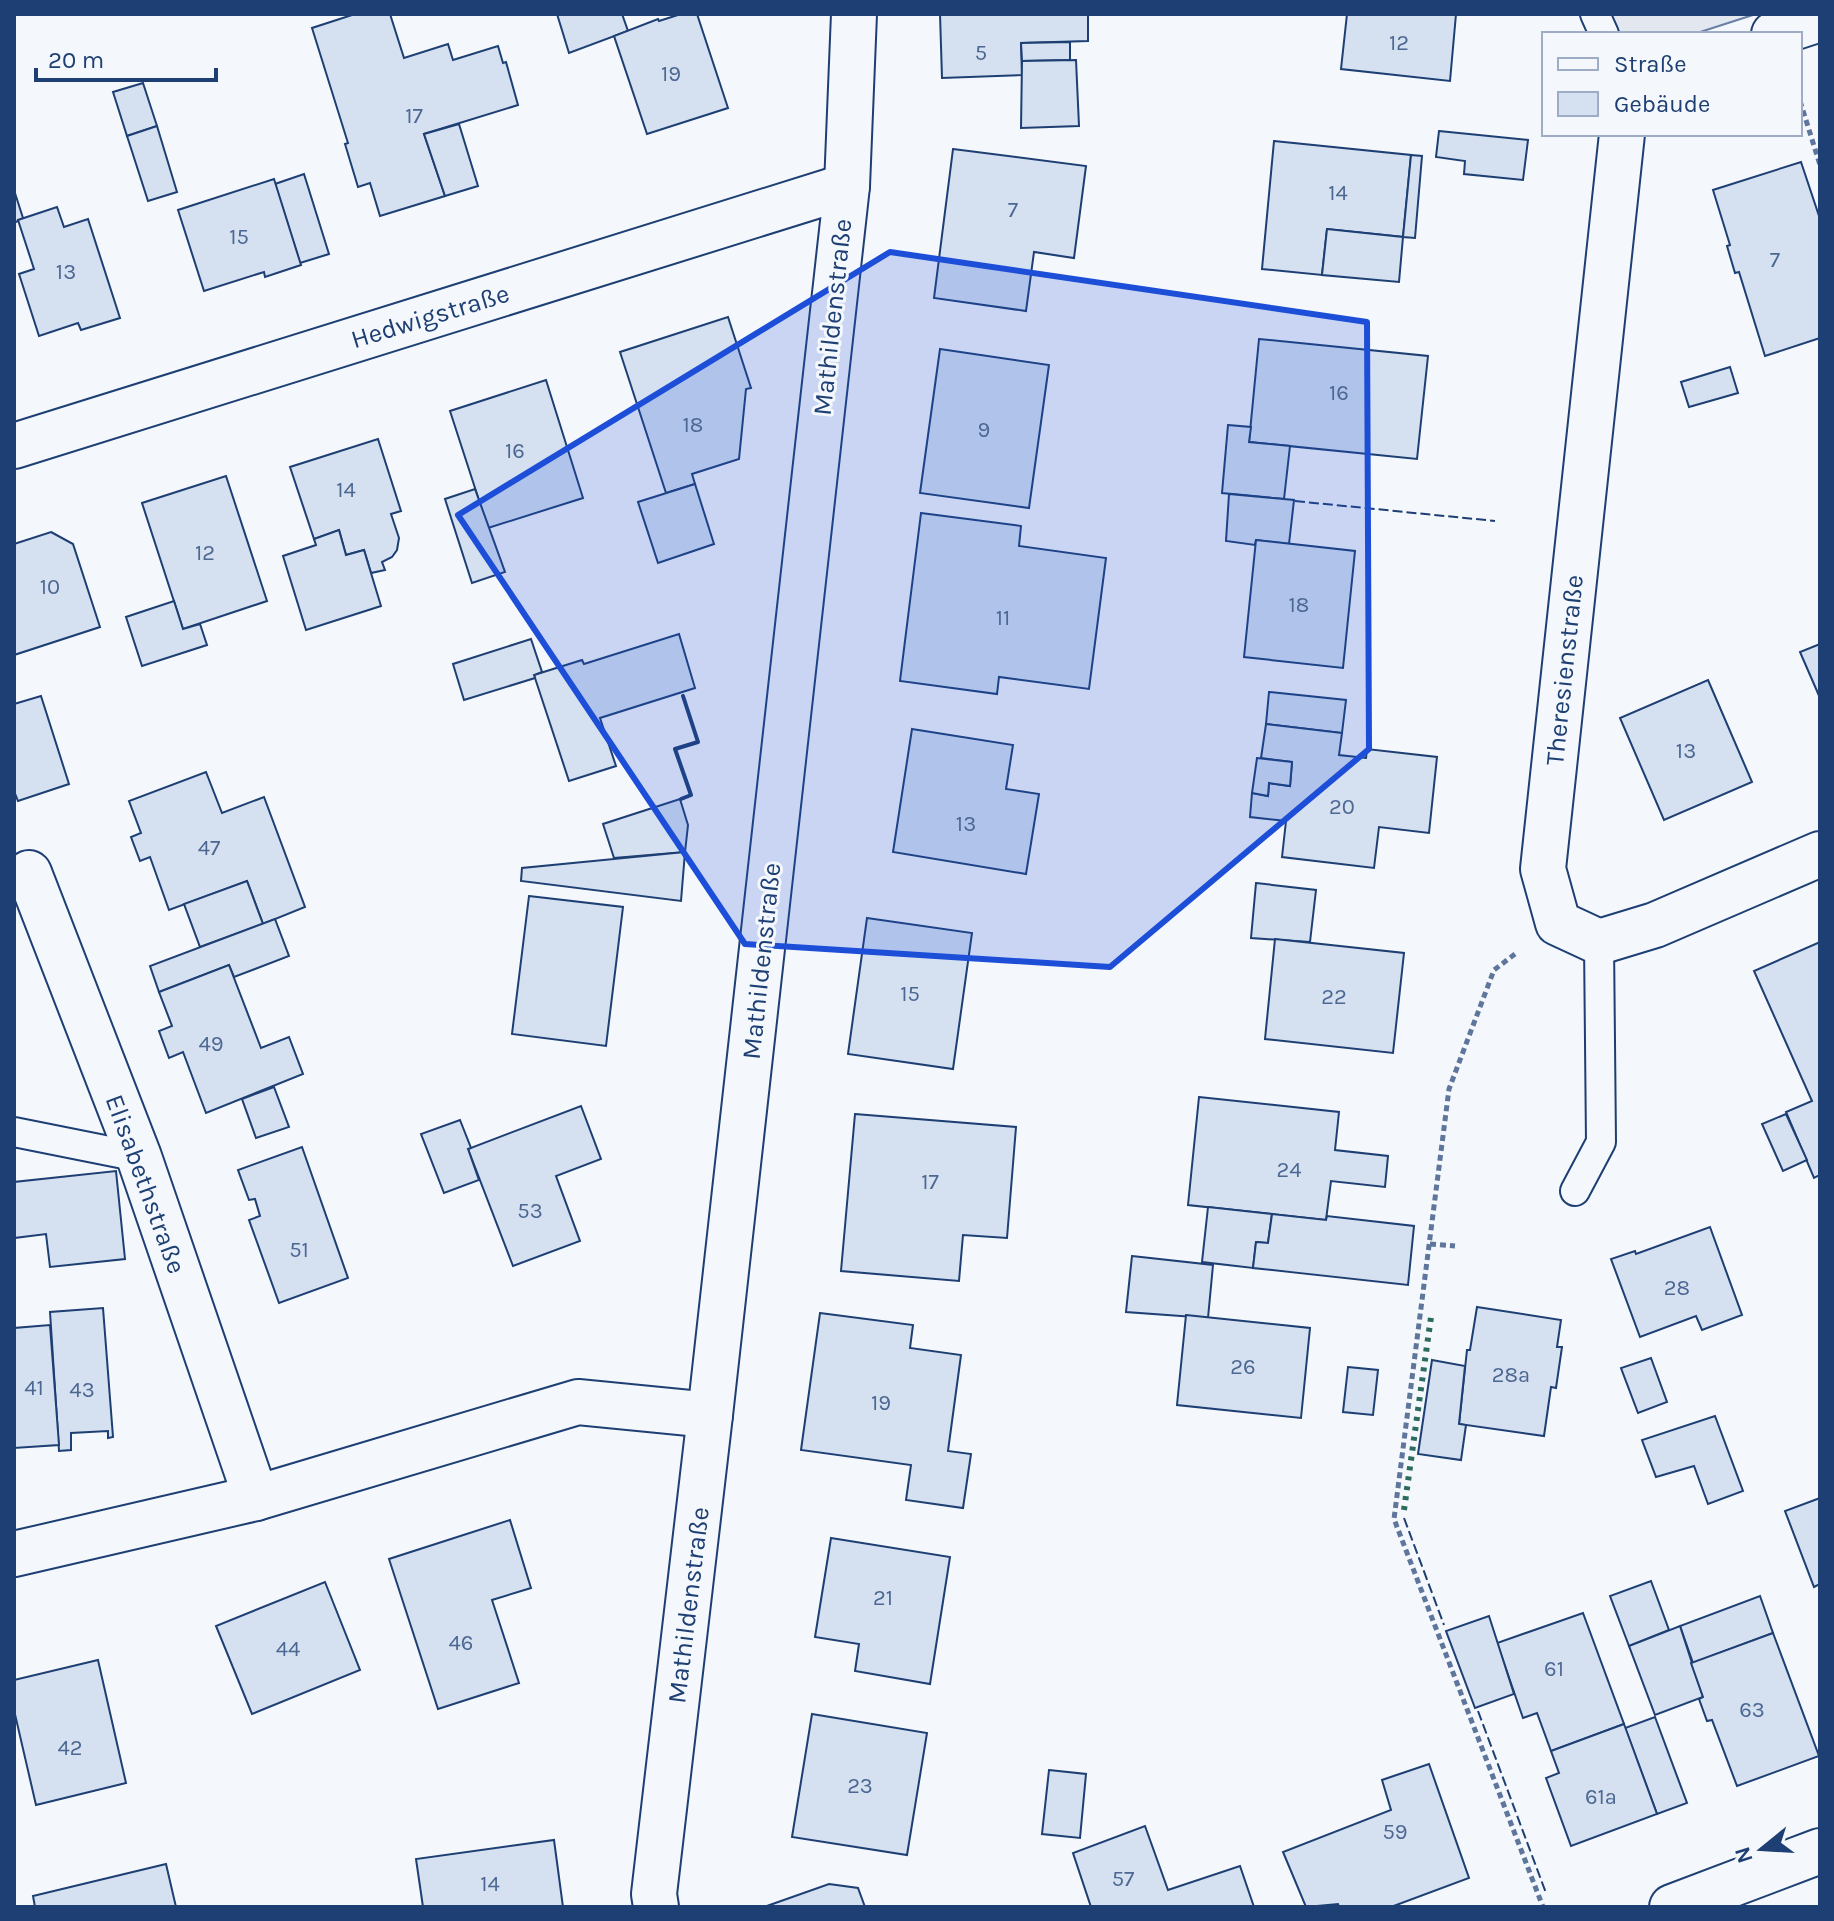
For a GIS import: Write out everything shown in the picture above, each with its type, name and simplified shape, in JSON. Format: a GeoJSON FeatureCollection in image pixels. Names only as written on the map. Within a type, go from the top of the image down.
{"type":"FeatureCollection","features":[{"type":"Feature","properties":{"kind":"street","name":"Mathildenstraße"},"geometry":{"type":"LineString","coordinates":[[656,1907],[654,1894],[847,186],[854,14]]}},
{"type":"Feature","properties":{"kind":"street"},"geometry":{"type":"LineString","coordinates":[[1780,32],[1820,19]]}},
{"type":"Feature","properties":{"kind":"street","name":"Theresienstraße"},"geometry":{"type":"LineString","coordinates":[[1558,923],[1543,869],[1622,136]]}},
{"type":"Feature","properties":{"kind":"street","name":"Hedwigstraße"},"geometry":{"type":"LineString","coordinates":[[14,446],[847,186]]}},
{"type":"Feature","properties":{"kind":"street"},"geometry":{"type":"LineString","coordinates":[[1558,923],[1599,942],[1655,925],[1820,854]]}},
{"type":"Feature","properties":{"kind":"street","name":"Elisabethstraße"},"geometry":{"type":"LineString","coordinates":[[29,873],[139,1157],[256,1498]]}},
{"type":"Feature","properties":{"kind":"street"},"geometry":{"type":"LineString","coordinates":[[14,1554],[256,1498],[578,1402],[710,1415]]}},
{"type":"Feature","properties":{"kind":"street"},"geometry":{"type":"LineString","coordinates":[[1672,1907],[1819,1855]]}},
{"type":"Feature","properties":{"kind":"lane"},"geometry":{"type":"LineString","coordinates":[[1575,1191],[1601,1142],[1599,942]]}},
{"type":"Feature","properties":{"kind":"lane"},"geometry":{"type":"LineString","coordinates":[[14,1132],[139,1157]]}},
{"type":"Feature","properties":{"kind":"path"},"geometry":{"type":"LineString","coordinates":[[1802,107],[1820,165]]}},
{"type":"Feature","properties":{"kind":"path"},"geometry":{"type":"LineString","coordinates":[[1543,1907],[1394,1519],[1449,1089],[1494,970],[1558,923]]}},
{"type":"Feature","properties":{"kind":"path"},"geometry":{"type":"LineString","coordinates":[[1430,1244],[1455,1246]]}},
{"type":"Feature","properties":{"kind":"highlighted area"},"geometry":{"type":"Polygon","coordinates":[[[890,252],[1367,322],[1369,749],[1110,967],[745,944],[458,515],[890,252]]]}},
{"type":"Feature","properties":{"kind":"shaded area"},"geometry":{"type":"Polygon","coordinates":[[[1607,14],[1756,14],[1700,32],[1612,32],[1607,14]]]}},
{"type":"Feature","properties":{"kind":"building"},"geometry":{"type":"Polygon","coordinates":[[[355,14],[390,14],[404,58],[448,44],[453,60],[498,46],[503,63],[506,62],[518,105],[424,134],[445,196],[380,216],[370,183],[358,187],[345,144],[348,143],[312,28],[355,14]]]}},
{"type":"Feature","properties":{"kind":"building"},"geometry":{"type":"Polygon","coordinates":[[[557,14],[622,14],[628,31],[569,53],[557,14]]]}},
{"type":"Feature","properties":{"kind":"building"},"geometry":{"type":"Polygon","coordinates":[[[697,14],[728,108],[647,134],[614,36],[658,19],[697,14]]]}},
{"type":"Feature","properties":{"kind":"building"},"geometry":{"type":"Polygon","coordinates":[[[940,14],[1088,14],[1088,41],[1021,43],[1022,75],[942,78],[940,14]]]}},
{"type":"Feature","properties":{"kind":"building"},"geometry":{"type":"Polygon","coordinates":[[[1347,14],[1456,14],[1450,81],[1341,69],[1347,14]]]}},
{"type":"Feature","properties":{"kind":"building"},"geometry":{"type":"Polygon","coordinates":[[[1070,42],[1070,60],[1022,61],[1021,43],[1070,42]]]}},
{"type":"Feature","properties":{"kind":"building"},"geometry":{"type":"Polygon","coordinates":[[[1076,60],[1079,126],[1021,128],[1022,61],[1076,60]]]}},
{"type":"Feature","properties":{"kind":"building"},"geometry":{"type":"Polygon","coordinates":[[[143,83],[157,126],[127,136],[113,92],[143,83]]]}},
{"type":"Feature","properties":{"kind":"building"},"geometry":{"type":"Polygon","coordinates":[[[459,124],[478,186],[445,196],[424,134],[459,124]]]}},
{"type":"Feature","properties":{"kind":"building"},"geometry":{"type":"Polygon","coordinates":[[[157,126],[177,192],[148,201],[127,136],[157,126]]]}},
{"type":"Feature","properties":{"kind":"building"},"geometry":{"type":"Polygon","coordinates":[[[1439,131],[1528,140],[1523,180],[1464,174],[1465,161],[1436,157],[1439,131]]]}},
{"type":"Feature","properties":{"kind":"building"},"geometry":{"type":"Polygon","coordinates":[[[1274,141],[1411,155],[1403,237],[1327,229],[1322,275],[1262,269],[1274,141]]]}},
{"type":"Feature","properties":{"kind":"building"},"geometry":{"type":"Polygon","coordinates":[[[953,149],[1086,166],[1074,258],[1034,252],[1026,311],[934,298],[953,149]]]}},
{"type":"Feature","properties":{"kind":"building"},"geometry":{"type":"Polygon","coordinates":[[[1411,155],[1422,156],[1415,238],[1403,237],[1411,155]]]}},
{"type":"Feature","properties":{"kind":"building"},"geometry":{"type":"Polygon","coordinates":[[[1801,162],[1820,219],[1820,338],[1765,356],[1739,272],[1735,273],[1713,190],[1801,162]]]}},
{"type":"Feature","properties":{"kind":"building"},"geometry":{"type":"Polygon","coordinates":[[[304,174],[329,254],[300,263],[275,184],[304,174]]]}},
{"type":"Feature","properties":{"kind":"building"},"geometry":{"type":"Polygon","coordinates":[[[274,179],[301,265],[265,277],[264,272],[204,291],[178,210],[274,179]]]}},
{"type":"Feature","properties":{"kind":"building"},"geometry":{"type":"Polygon","coordinates":[[[14,190],[23,218],[14,223],[14,190]]]}},
{"type":"Feature","properties":{"kind":"building"},"geometry":{"type":"Polygon","coordinates":[[[57,207],[64,227],[88,219],[120,318],[81,330],[78,323],[39,336],[19,274],[34,269],[18,220],[57,207]]]}},
{"type":"Feature","properties":{"kind":"building"},"geometry":{"type":"Polygon","coordinates":[[[1327,229],[1403,237],[1399,282],[1322,275],[1327,229]]]}},
{"type":"Feature","properties":{"kind":"building"},"geometry":{"type":"Polygon","coordinates":[[[728,317],[751,388],[746,389],[739,459],[692,474],[695,484],[666,493],[620,352],[728,317]]]}},
{"type":"Feature","properties":{"kind":"building"},"geometry":{"type":"Polygon","coordinates":[[[1259,339],[1428,356],[1417,459],[1249,442],[1259,339]]]}},
{"type":"Feature","properties":{"kind":"building"},"geometry":{"type":"Polygon","coordinates":[[[940,349],[1049,365],[1029,508],[920,493],[940,349]]]}},
{"type":"Feature","properties":{"kind":"building"},"geometry":{"type":"Polygon","coordinates":[[[1730,367],[1738,393],[1689,407],[1681,382],[1730,367]]]}},
{"type":"Feature","properties":{"kind":"building"},"geometry":{"type":"Polygon","coordinates":[[[546,380],[583,498],[488,528],[450,411],[546,380]]]}},
{"type":"Feature","properties":{"kind":"building"},"geometry":{"type":"Polygon","coordinates":[[[1228,425],[1251,427],[1249,442],[1290,446],[1284,499],[1222,493],[1228,425]]]}},
{"type":"Feature","properties":{"kind":"building"},"geometry":{"type":"Polygon","coordinates":[[[378,439],[401,511],[391,514],[399,538],[397,550],[382,562],[385,570],[371,573],[364,550],[346,555],[339,530],[314,539],[290,467],[378,439]]]}},
{"type":"Feature","properties":{"kind":"building"},"geometry":{"type":"Polygon","coordinates":[[[226,476],[267,601],[183,629],[142,503],[226,476]]]}},
{"type":"Feature","properties":{"kind":"building"},"geometry":{"type":"Polygon","coordinates":[[[695,484],[714,544],[658,563],[638,502],[695,484]]]}},
{"type":"Feature","properties":{"kind":"building"},"geometry":{"type":"Polygon","coordinates":[[[475,489],[505,572],[472,583],[445,499],[475,489]]]}},
{"type":"Feature","properties":{"kind":"building"},"geometry":{"type":"Polygon","coordinates":[[[1229,494],[1294,500],[1289,544],[1256,540],[1255,545],[1226,541],[1229,494]]]}},
{"type":"Feature","properties":{"kind":"building"},"geometry":{"type":"Polygon","coordinates":[[[921,513],[1021,526],[1019,546],[1106,558],[1089,689],[999,677],[997,694],[900,681],[921,513]]]}},
{"type":"Feature","properties":{"kind":"building"},"geometry":{"type":"Polygon","coordinates":[[[339,530],[346,555],[364,550],[381,606],[306,630],[283,556],[316,545],[314,539],[339,530]]]}},
{"type":"Feature","properties":{"kind":"building"},"geometry":{"type":"Polygon","coordinates":[[[51,532],[73,544],[100,627],[14,655],[14,544],[51,532]]]}},
{"type":"Feature","properties":{"kind":"building"},"geometry":{"type":"Polygon","coordinates":[[[1256,540],[1355,551],[1343,668],[1244,657],[1256,540]]]}},
{"type":"Feature","properties":{"kind":"building"},"geometry":{"type":"Polygon","coordinates":[[[174,601],[183,629],[200,624],[207,645],[142,666],[126,617],[174,601]]]}},
{"type":"Feature","properties":{"kind":"building"},"geometry":{"type":"Polygon","coordinates":[[[679,634],[695,688],[600,718],[616,766],[569,781],[534,675],[582,660],[584,664],[679,634]]]}},
{"type":"Feature","properties":{"kind":"building"},"geometry":{"type":"Polygon","coordinates":[[[531,639],[542,672],[534,675],[535,678],[464,700],[453,664],[531,639]]]}},
{"type":"Feature","properties":{"kind":"building"},"geometry":{"type":"Polygon","coordinates":[[[1820,644],[1820,698],[1800,652],[1820,644]]]}},
{"type":"Feature","properties":{"kind":"building"},"geometry":{"type":"Polygon","coordinates":[[[1708,680],[1752,782],[1664,820],[1620,718],[1708,680]]]}},
{"type":"Feature","properties":{"kind":"building"},"geometry":{"type":"Polygon","coordinates":[[[1269,692],[1346,700],[1342,733],[1266,724],[1269,692]]]}},
{"type":"Feature","properties":{"kind":"building"},"geometry":{"type":"Polygon","coordinates":[[[41,696],[69,784],[18,801],[14,791],[14,704],[41,696]]]}},
{"type":"Feature","properties":{"kind":"building"},"geometry":{"type":"Polygon","coordinates":[[[1266,724],[1342,733],[1339,755],[1366,758],[1367,749],[1437,757],[1429,833],[1379,827],[1374,868],[1282,857],[1286,821],[1250,817],[1252,793],[1268,796],[1269,783],[1290,786],[1292,762],[1261,758],[1266,724]]]}},
{"type":"Feature","properties":{"kind":"building"},"geometry":{"type":"Polygon","coordinates":[[[912,729],[1013,745],[1006,789],[1039,794],[1026,874],[893,852],[912,729]]]}},
{"type":"Feature","properties":{"kind":"building"},"geometry":{"type":"Polygon","coordinates":[[[1257,758],[1292,762],[1290,786],[1269,783],[1268,796],[1252,793],[1257,758]]]}},
{"type":"Feature","properties":{"kind":"building"},"geometry":{"type":"Polygon","coordinates":[[[206,772],[222,813],[264,797],[305,907],[263,924],[247,881],[169,910],[150,857],[140,861],[131,837],[141,833],[129,801],[206,772]]]}},
{"type":"Feature","properties":{"kind":"building"},"geometry":{"type":"Polygon","coordinates":[[[680,799],[688,825],[685,852],[614,858],[603,824],[680,799]]]}},
{"type":"Feature","properties":{"kind":"building"},"geometry":{"type":"Polygon","coordinates":[[[685,852],[681,901],[521,881],[522,868],[685,852]]]}},
{"type":"Feature","properties":{"kind":"building"},"geometry":{"type":"Polygon","coordinates":[[[247,881],[263,924],[200,947],[184,904],[247,881]]]}},
{"type":"Feature","properties":{"kind":"building"},"geometry":{"type":"Polygon","coordinates":[[[1256,883],[1316,890],[1310,942],[1251,938],[1256,883]]]}},
{"type":"Feature","properties":{"kind":"building"},"geometry":{"type":"Polygon","coordinates":[[[529,896],[623,907],[606,1046],[512,1034],[529,896]]]}},
{"type":"Feature","properties":{"kind":"building"},"geometry":{"type":"Polygon","coordinates":[[[867,918],[972,933],[953,1069],[848,1054],[867,918]]]}},
{"type":"Feature","properties":{"kind":"building"},"geometry":{"type":"Polygon","coordinates":[[[275,919],[289,956],[234,977],[229,965],[159,992],[150,966],[275,919]]]}},
{"type":"Feature","properties":{"kind":"building"},"geometry":{"type":"Polygon","coordinates":[[[1275,939],[1404,953],[1393,1053],[1265,1039],[1275,939]]]}},
{"type":"Feature","properties":{"kind":"building"},"geometry":{"type":"Polygon","coordinates":[[[1820,942],[1820,1175],[1814,1178],[1786,1112],[1812,1101],[1754,971],[1820,942]]]}},
{"type":"Feature","properties":{"kind":"building"},"geometry":{"type":"Polygon","coordinates":[[[229,965],[261,1048],[289,1037],[303,1074],[206,1113],[183,1052],[169,1058],[159,1031],[172,1026],[159,992],[229,965]]]}},
{"type":"Feature","properties":{"kind":"building"},"geometry":{"type":"Polygon","coordinates":[[[274,1087],[289,1127],[256,1138],[242,1099],[274,1087]]]}},
{"type":"Feature","properties":{"kind":"building"},"geometry":{"type":"Polygon","coordinates":[[[1199,1097],[1339,1112],[1335,1150],[1388,1156],[1385,1187],[1331,1181],[1326,1220],[1188,1205],[1199,1097]]]}},
{"type":"Feature","properties":{"kind":"building"},"geometry":{"type":"Polygon","coordinates":[[[581,1106],[601,1159],[556,1176],[580,1241],[513,1266],[468,1149],[581,1106]]]}},
{"type":"Feature","properties":{"kind":"building"},"geometry":{"type":"Polygon","coordinates":[[[855,1114],[1016,1127],[1007,1238],[963,1235],[959,1281],[841,1271],[855,1114]]]}},
{"type":"Feature","properties":{"kind":"building"},"geometry":{"type":"Polygon","coordinates":[[[1786,1114],[1807,1160],[1783,1171],[1762,1124],[1786,1114]]]}},
{"type":"Feature","properties":{"kind":"building"},"geometry":{"type":"Polygon","coordinates":[[[460,1120],[479,1180],[444,1193],[421,1134],[460,1120]]]}},
{"type":"Feature","properties":{"kind":"building"},"geometry":{"type":"Polygon","coordinates":[[[302,1147],[348,1278],[279,1303],[249,1220],[260,1216],[255,1199],[249,1200],[238,1170],[302,1147]]]}},
{"type":"Feature","properties":{"kind":"building"},"geometry":{"type":"Polygon","coordinates":[[[116,1171],[125,1259],[50,1267],[46,1234],[14,1238],[14,1182],[116,1171]]]}},
{"type":"Feature","properties":{"kind":"building"},"geometry":{"type":"Polygon","coordinates":[[[1208,1207],[1272,1214],[1268,1243],[1256,1242],[1253,1268],[1202,1262],[1208,1207]]]}},
{"type":"Feature","properties":{"kind":"building"},"geometry":{"type":"Polygon","coordinates":[[[1272,1214],[1326,1220],[1327,1216],[1414,1226],[1408,1285],[1253,1268],[1256,1242],[1268,1243],[1272,1214]]]}},
{"type":"Feature","properties":{"kind":"building"},"geometry":{"type":"Polygon","coordinates":[[[1710,1227],[1742,1315],[1702,1330],[1696,1316],[1640,1337],[1611,1259],[1635,1251],[1636,1254],[1710,1227]]]}},
{"type":"Feature","properties":{"kind":"building"},"geometry":{"type":"Polygon","coordinates":[[[1132,1256],[1213,1265],[1208,1318],[1126,1312],[1132,1256]]]}},
{"type":"Feature","properties":{"kind":"building"},"geometry":{"type":"Polygon","coordinates":[[[1477,1307],[1561,1320],[1557,1347],[1562,1347],[1556,1388],[1551,1387],[1544,1436],[1459,1424],[1467,1350],[1470,1350],[1477,1307]]]}},
{"type":"Feature","properties":{"kind":"building"},"geometry":{"type":"Polygon","coordinates":[[[103,1308],[113,1437],[108,1438],[108,1431],[71,1433],[71,1450],[59,1451],[50,1312],[103,1308]]]}},
{"type":"Feature","properties":{"kind":"building"},"geometry":{"type":"Polygon","coordinates":[[[820,1313],[913,1325],[910,1348],[961,1355],[948,1451],[971,1454],[963,1508],[906,1500],[911,1465],[801,1450],[820,1313]]]}},
{"type":"Feature","properties":{"kind":"building"},"geometry":{"type":"Polygon","coordinates":[[[1186,1315],[1310,1328],[1301,1418],[1177,1405],[1186,1315]]]}},
{"type":"Feature","properties":{"kind":"building"},"geometry":{"type":"Polygon","coordinates":[[[50,1325],[59,1445],[14,1448],[14,1328],[50,1325]]]}},
{"type":"Feature","properties":{"kind":"building"},"geometry":{"type":"Polygon","coordinates":[[[1651,1358],[1667,1402],[1638,1413],[1621,1368],[1651,1358]]]}},
{"type":"Feature","properties":{"kind":"building"},"geometry":{"type":"Polygon","coordinates":[[[1432,1360],[1465,1366],[1459,1424],[1466,1425],[1461,1460],[1418,1454],[1432,1360]]]}},
{"type":"Feature","properties":{"kind":"building"},"geometry":{"type":"Polygon","coordinates":[[[1348,1367],[1378,1370],[1373,1415],[1343,1412],[1348,1367]]]}},
{"type":"Feature","properties":{"kind":"building"},"geometry":{"type":"Polygon","coordinates":[[[1715,1416],[1743,1491],[1708,1504],[1694,1466],[1656,1477],[1642,1440],[1715,1416]]]}},
{"type":"Feature","properties":{"kind":"building"},"geometry":{"type":"Polygon","coordinates":[[[1820,1498],[1820,1584],[1814,1587],[1785,1511],[1820,1498]]]}},
{"type":"Feature","properties":{"kind":"building"},"geometry":{"type":"Polygon","coordinates":[[[510,1520],[531,1588],[492,1600],[519,1683],[438,1709],[389,1559],[510,1520]]]}},
{"type":"Feature","properties":{"kind":"building"},"geometry":{"type":"Polygon","coordinates":[[[831,1538],[950,1557],[930,1684],[855,1671],[859,1644],[815,1637],[831,1538]]]}},
{"type":"Feature","properties":{"kind":"building"},"geometry":{"type":"Polygon","coordinates":[[[1651,1581],[1669,1630],[1629,1646],[1610,1596],[1651,1581]]]}},
{"type":"Feature","properties":{"kind":"building"},"geometry":{"type":"Polygon","coordinates":[[[325,1582],[360,1670],[252,1714],[216,1626],[325,1582]]]}},
{"type":"Feature","properties":{"kind":"building"},"geometry":{"type":"Polygon","coordinates":[[[1760,1596],[1773,1633],[1693,1663],[1680,1626],[1760,1596]]]}},
{"type":"Feature","properties":{"kind":"building"},"geometry":{"type":"Polygon","coordinates":[[[1583,1613],[1624,1724],[1551,1751],[1537,1713],[1523,1718],[1497,1643],[1583,1613]]]}},
{"type":"Feature","properties":{"kind":"building"},"geometry":{"type":"Polygon","coordinates":[[[1489,1616],[1514,1694],[1475,1708],[1446,1631],[1489,1616]]]}},
{"type":"Feature","properties":{"kind":"building"},"geometry":{"type":"Polygon","coordinates":[[[1680,1626],[1703,1697],[1655,1715],[1629,1646],[1680,1626]]]}},
{"type":"Feature","properties":{"kind":"building"},"geometry":{"type":"Polygon","coordinates":[[[1773,1633],[1819,1756],[1737,1786],[1712,1720],[1707,1721],[1699,1699],[1703,1697],[1691,1663],[1773,1633]]]}},
{"type":"Feature","properties":{"kind":"building"},"geometry":{"type":"Polygon","coordinates":[[[98,1660],[126,1783],[36,1805],[14,1710],[14,1680],[98,1660]]]}},
{"type":"Feature","properties":{"kind":"building"},"geometry":{"type":"Polygon","coordinates":[[[812,1714],[927,1733],[907,1855],[792,1837],[812,1714]]]}},
{"type":"Feature","properties":{"kind":"building"},"geometry":{"type":"Polygon","coordinates":[[[1655,1717],[1687,1803],[1657,1814],[1625,1728],[1655,1717]]]}},
{"type":"Feature","properties":{"kind":"building"},"geometry":{"type":"Polygon","coordinates":[[[1624,1724],[1657,1814],[1571,1846],[1546,1778],[1559,1773],[1551,1751],[1624,1724]]]}},
{"type":"Feature","properties":{"kind":"building"},"geometry":{"type":"Polygon","coordinates":[[[1429,1764],[1469,1878],[1391,1907],[1339,1907],[1338,1904],[1306,1907],[1283,1852],[1391,1810],[1382,1780],[1429,1764]]]}},
{"type":"Feature","properties":{"kind":"building"},"geometry":{"type":"Polygon","coordinates":[[[1049,1770],[1086,1774],[1080,1838],[1042,1834],[1049,1770]]]}},
{"type":"Feature","properties":{"kind":"building"},"geometry":{"type":"Polygon","coordinates":[[[1145,1826],[1168,1890],[1240,1866],[1254,1907],[1091,1907],[1073,1853],[1145,1826]]]}},
{"type":"Feature","properties":{"kind":"building"},"geometry":{"type":"Polygon","coordinates":[[[554,1840],[563,1907],[423,1907],[416,1859],[554,1840]]]}},
{"type":"Feature","properties":{"kind":"building"},"geometry":{"type":"Polygon","coordinates":[[[166,1864],[176,1907],[35,1907],[33,1896],[166,1864]]]}},
{"type":"Feature","properties":{"kind":"building"},"geometry":{"type":"Polygon","coordinates":[[[829,1884],[858,1888],[865,1907],[764,1907],[829,1884]]]}},
{"type":"Feature","properties":{"kind":"hedge"},"geometry":{"type":"LineString","coordinates":[[1404,1510],[1431,1317]]}},
{"type":"Feature","properties":{"kind":"fence"},"geometry":{"type":"LineString","coordinates":[[1295,501],[1495,521]]}},
{"type":"Feature","properties":{"kind":"fence"},"geometry":{"type":"LineString","coordinates":[[1404,1518],[1444,1625]]}},
{"type":"Feature","properties":{"kind":"fence"},"geometry":{"type":"LineString","coordinates":[[1478,1711],[1546,1893]]}},
{"type":"Feature","properties":{"kind":"wall"},"geometry":{"type":"LineString","coordinates":[[681,799],[691,795],[675,749],[698,742],[683,696]]}}]}
